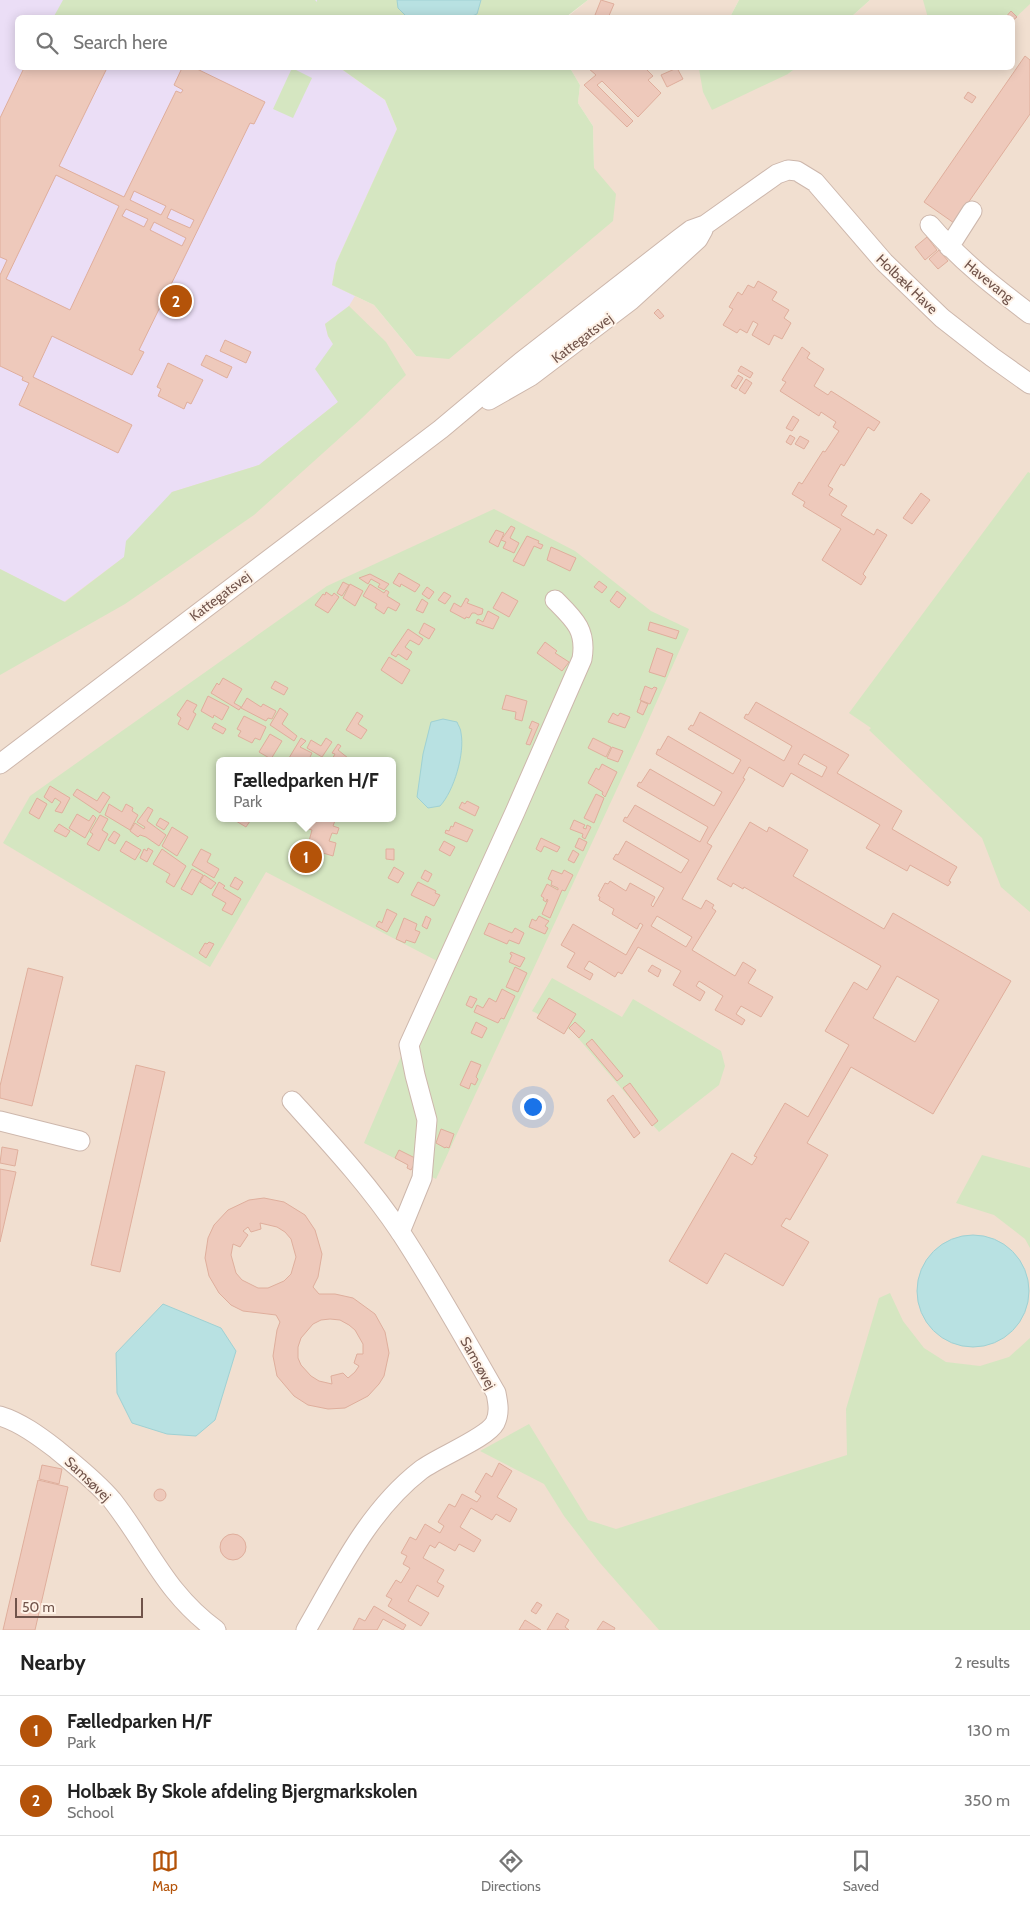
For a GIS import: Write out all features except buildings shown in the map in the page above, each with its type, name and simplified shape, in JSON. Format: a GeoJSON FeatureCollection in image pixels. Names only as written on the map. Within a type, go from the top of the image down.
{"type":"FeatureCollection","features":[{"type":"Feature","properties":{"kind":"street","name":"Kattegatsvej"},"geometry":{"type":"LineString","coordinates":[[0,764],[441,429],[521,362],[678,239],[691,230],[705,225],[777,174],[788,170],[797,171]]}},
{"type":"Feature","properties":{"kind":"street","name":"Holbæk Have"},"geometry":{"type":"LineString","coordinates":[[797,171],[815,182],[884,262],[942,318],[1030,384]]}},
{"type":"Feature","properties":{"kind":"street"},"geometry":{"type":"LineString","coordinates":[[948,247],[972,211]]}},
{"type":"Feature","properties":{"kind":"street","name":"Kattegatsvej"},"geometry":{"type":"LineString","coordinates":[[441,429],[531,376],[630,301],[698,239],[705,225]]}},
{"type":"Feature","properties":{"kind":"street","name":"Havevang"},"geometry":{"type":"LineString","coordinates":[[930,225],[948,247],[972,269],[1030,314]]}},
{"type":"Feature","properties":{"kind":"street"},"geometry":{"type":"LineString","coordinates":[[400,1232],[422,1178],[427,1120],[409,1045],[519,804],[582,659],[583,644],[577,622],[555,600]]}},
{"type":"Feature","properties":{"kind":"street","name":"Samsøvej"},"geometry":{"type":"LineString","coordinates":[[292,1101],[348,1163],[400,1232],[445,1304],[496,1393],[498,1404],[497,1418],[494,1425],[483,1434],[420,1470],[388,1500],[362,1534],[306,1630]]}},
{"type":"Feature","properties":{"kind":"street"},"geometry":{"type":"LineString","coordinates":[[0,1121],[80,1142]]}},
{"type":"Feature","properties":{"kind":"street","name":"Samsøvej"},"geometry":{"type":"LineString","coordinates":[[0,1416],[40,1437],[96,1483],[112,1500],[161,1574],[177,1594],[194,1613],[216,1630]]}},
{"type":"Feature","properties":{"kind":"shaded area"},"geometry":{"type":"Polygon","coordinates":[[[0,0],[317,0],[68,15],[15,15],[15,70],[342,70],[397,129],[336,263],[332,285],[374,305],[416,356],[615,194],[594,169],[593,126],[578,103],[580,85],[571,70],[699,70],[788,74],[793,70],[1015,70],[1015,15],[853,15],[870,0],[1030,0],[1030,1630],[0,1630],[0,0]]]}},
{"type":"Feature","properties":{"kind":"shaded area"},"geometry":{"type":"Polygon","coordinates":[[[0,0],[317,0],[317,15],[15,15],[15,70],[343,70],[385,100],[397,129],[336,263],[332,285],[355,296],[349,306],[325,324],[328,336],[333,344],[338,402],[259,465],[172,492],[124,557],[64,602],[0,569],[0,0]]]}},
{"type":"Feature","properties":{"kind":"shaded area"},"geometry":{"type":"Polygon","coordinates":[[[588,0],[739,0],[731,15],[570,15],[588,0]]]}},
{"type":"Feature","properties":{"kind":"green space"},"geometry":{"type":"Polygon","coordinates":[[[63,0],[315,0],[317,2],[317,0],[397,0],[399,8],[405,15],[55,15],[63,0]]]}},
{"type":"Feature","properties":{"kind":"green space"},"geometry":{"type":"Polygon","coordinates":[[[481,0],[588,0],[569,15],[474,15],[477,14],[481,0]]]}},
{"type":"Feature","properties":{"kind":"green space"},"geometry":{"type":"Polygon","coordinates":[[[739,0],[870,0],[853,15],[731,15],[739,0]]]}},
{"type":"Feature","properties":{"kind":"green space"},"geometry":{"type":"Polygon","coordinates":[[[923,0],[1030,0],[1030,4],[1015,18],[1015,15],[927,15],[923,0]]]}},
{"type":"Feature","properties":{"kind":"green space"},"geometry":{"type":"Polygon","coordinates":[[[291,70],[296,70],[312,78],[293,118],[273,109],[291,70]]]}},
{"type":"Feature","properties":{"kind":"green space"},"geometry":{"type":"Polygon","coordinates":[[[343,70],[571,70],[580,85],[578,103],[593,126],[594,168],[616,194],[613,221],[449,359],[416,356],[374,305],[332,285],[336,263],[397,129],[385,100],[343,70]]]}},
{"type":"Feature","properties":{"kind":"green space"},"geometry":{"type":"Polygon","coordinates":[[[699,70],[793,70],[712,110],[703,92],[699,70]]]}},
{"type":"Feature","properties":{"kind":"green space"},"geometry":{"type":"Polygon","coordinates":[[[349,306],[386,342],[406,375],[362,418],[254,515],[125,604],[0,675],[0,569],[65,602],[124,557],[126,541],[172,492],[259,465],[338,402],[315,369],[333,344],[328,336],[325,324],[349,306]]]}},
{"type":"Feature","properties":{"kind":"green space"},"geometry":{"type":"Polygon","coordinates":[[[1028,472],[1030,473],[1030,912],[1001,887],[982,838],[869,730],[871,728],[849,713],[1028,472]]]}},
{"type":"Feature","properties":{"kind":"green space"},"geometry":{"type":"Polygon","coordinates":[[[494,509],[575,551],[651,611],[689,629],[641,737],[436,1179],[364,1143],[441,963],[266,872],[210,967],[3,843],[30,796],[327,586],[494,509]]]}},
{"type":"Feature","properties":{"kind":"green space"},"geometry":{"type":"Polygon","coordinates":[[[552,978],[622,1017],[633,999],[721,1051],[725,1066],[719,1085],[659,1132],[572,1031],[532,1011],[552,978]]]}},
{"type":"Feature","properties":{"kind":"green space"},"geometry":{"type":"Polygon","coordinates":[[[982,1155],[1030,1168],[1030,1248],[1025,1239],[994,1215],[956,1203],[982,1155]]]}},
{"type":"Feature","properties":{"kind":"green space"},"geometry":{"type":"Polygon","coordinates":[[[890,1293],[903,1321],[924,1348],[946,1362],[980,1366],[1009,1357],[1030,1338],[1030,1630],[659,1630],[600,1563],[564,1516],[544,1484],[480,1451],[529,1424],[588,1520],[616,1529],[847,1455],[846,1409],[879,1298],[890,1293]]]}},
{"type":"Feature","properties":{"kind":"water"},"geometry":{"type":"Polygon","coordinates":[[[397,0],[481,0],[477,14],[474,15],[405,15],[398,8],[397,0]]]}},
{"type":"Feature","properties":{"kind":"water"},"geometry":{"type":"Polygon","coordinates":[[[443,719],[457,722],[460,729],[462,741],[460,761],[454,782],[445,799],[440,806],[428,808],[417,797],[423,754],[431,722],[443,719]]]}},
{"type":"Feature","properties":{"kind":"water"},"geometry":{"type":"Polygon","coordinates":[[[973,1235],[994,1239],[1012,1252],[1025,1270],[1029,1291],[1025,1312],[1012,1330],[994,1343],[973,1347],[952,1343],[934,1330],[921,1312],[917,1291],[921,1270],[934,1252],[952,1239],[973,1235]]]}},
{"type":"Feature","properties":{"kind":"water"},"geometry":{"type":"Polygon","coordinates":[[[163,1304],[221,1328],[236,1351],[215,1420],[196,1436],[167,1434],[132,1423],[117,1393],[116,1353],[163,1304]]]}},
{"type":"Feature","properties":{"kind":"place","name":"Holbæk By Skole afdeling Bjergmarkskolen"},"geometry":{"type":"Point","coordinates":[176,301]}},
{"type":"Feature","properties":{"kind":"place","name":"Fælledparken H/F"},"geometry":{"type":"Point","coordinates":[306,857]}}]}
